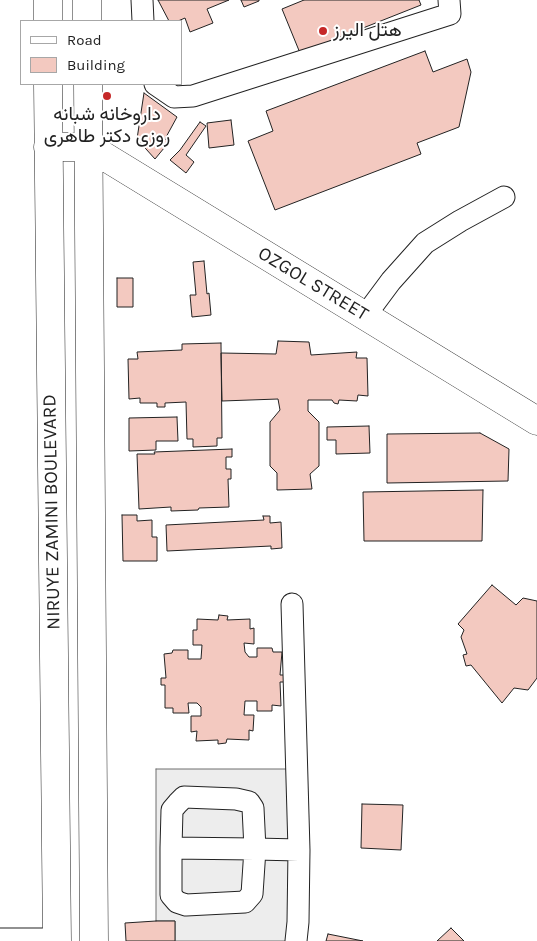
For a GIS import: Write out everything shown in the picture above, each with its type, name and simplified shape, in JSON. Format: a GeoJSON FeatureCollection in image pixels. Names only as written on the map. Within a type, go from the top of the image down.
{"type":"FeatureCollection","features":[{"type":"Feature","properties":{"kind":"main road"},"geometry":{"type":"LineString","coordinates":[[48,0],[48,20]]}},
{"type":"Feature","properties":{"kind":"main road"},"geometry":{"type":"LineString","coordinates":[[87,0],[87,20]]}},
{"type":"Feature","properties":{"kind":"main road","name":"NIRUYE ZAMINI BOULEVARD"},"geometry":{"type":"LineString","coordinates":[[48,85],[57,940]]}},
{"type":"Feature","properties":{"kind":"main road","name":"NIRUYE ZAMINI BOULEVARD"},"geometry":{"type":"LineString","coordinates":[[88,85],[94,940]]}},
{"type":"Feature","properties":{"kind":"main road"},"geometry":{"type":"LineString","coordinates":[[48,147],[89,147]]}},
{"type":"Feature","properties":{"kind":"main road","name":"OZGOL STREET"},"geometry":{"type":"LineString","coordinates":[[89,147],[537,421]]}},
{"type":"Feature","properties":{"kind":"main road"},"geometry":{"type":"LineString","coordinates":[[57,940],[94,940]]}},
{"type":"Feature","properties":{"kind":"street"},"geometry":{"type":"LineString","coordinates":[[142,0],[142,20]]}},
{"type":"Feature","properties":{"kind":"street"},"geometry":{"type":"LineString","coordinates":[[156,85],[174,97],[193,96],[450,14],[449,0]]}},
{"type":"Feature","properties":{"kind":"street"},"geometry":{"type":"LineString","coordinates":[[365,316],[391,281],[425,244],[460,220],[504,197]]}},
{"type":"Feature","properties":{"kind":"street"},"geometry":{"type":"LineString","coordinates":[[292,604],[299,850],[296,941]]}},
{"type":"Feature","properties":{"kind":"street"},"geometry":{"type":"LineString","coordinates":[[184,797],[236,799],[249,802],[253,808],[255,849],[252,894],[244,902],[186,905],[177,902],[171,895],[172,810],[184,797]]}},
{"type":"Feature","properties":{"kind":"street"},"geometry":{"type":"LineString","coordinates":[[171,848],[299,850]]}},
{"type":"Feature","properties":{"kind":"street"},"geometry":{"type":"LineString","coordinates":[[0,939],[57,940]]}},
{"type":"Feature","properties":{"kind":"shaded area"},"geometry":{"type":"Polygon","coordinates":[[[156,769],[293,769],[294,941],[175,941],[175,921],[156,921],[156,769]]]}},
{"type":"Feature","properties":{"kind":"building"},"geometry":{"type":"Polygon","coordinates":[[[158,0],[229,0],[207,9],[213,23],[190,32],[185,18],[168,20],[158,0]]]}},
{"type":"Feature","properties":{"kind":"building"},"geometry":{"type":"Polygon","coordinates":[[[241,0],[259,0],[259,1],[244,7],[241,0]]]}},
{"type":"Feature","properties":{"kind":"building","name":"هتل الیرز"},"geometry":{"type":"Polygon","coordinates":[[[304,0],[419,0],[421,5],[300,53],[282,9],[304,0]]]}},
{"type":"Feature","properties":{"kind":"building"},"geometry":{"type":"Polygon","coordinates":[[[425,51],[433,72],[467,59],[471,72],[459,127],[417,143],[421,154],[275,210],[248,141],[273,131],[266,111],[425,51]]]}},
{"type":"Feature","properties":{"kind":"building"},"geometry":{"type":"Polygon","coordinates":[[[144,93],[177,117],[165,139],[169,142],[155,159],[137,139],[144,93]]]}},
{"type":"Feature","properties":{"kind":"building"},"geometry":{"type":"Polygon","coordinates":[[[231,120],[234,145],[209,148],[207,123],[231,120]]]}},
{"type":"Feature","properties":{"kind":"building"},"geometry":{"type":"Polygon","coordinates":[[[200,122],[206,126],[186,155],[194,162],[186,173],[170,160],[180,150],[200,122]]]}},
{"type":"Feature","properties":{"kind":"building"},"geometry":{"type":"Polygon","coordinates":[[[204,261],[211,315],[192,317],[190,295],[196,295],[193,262],[204,261]]]}},
{"type":"Feature","properties":{"kind":"building"},"geometry":{"type":"Polygon","coordinates":[[[117,278],[133,278],[133,307],[117,307],[117,278]]]}},
{"type":"Feature","properties":{"kind":"building"},"geometry":{"type":"Polygon","coordinates":[[[278,341],[309,342],[311,355],[357,352],[356,358],[367,358],[368,396],[358,395],[357,401],[339,400],[338,404],[332,400],[308,400],[308,411],[319,422],[319,466],[310,474],[312,489],[277,490],[277,473],[270,466],[270,422],[280,410],[278,399],[222,401],[221,353],[276,354],[278,341]]]}},
{"type":"Feature","properties":{"kind":"building"},"geometry":{"type":"Polygon","coordinates":[[[221,343],[222,438],[217,438],[217,446],[193,447],[193,439],[187,439],[186,402],[165,403],[165,407],[157,407],[157,403],[140,403],[140,398],[129,399],[128,359],[138,359],[137,352],[182,350],[182,344],[221,343]]]}},
{"type":"Feature","properties":{"kind":"building"},"geometry":{"type":"Polygon","coordinates":[[[177,417],[178,441],[156,441],[156,450],[129,451],[129,418],[177,417]]]}},
{"type":"Feature","properties":{"kind":"building"},"geometry":{"type":"Polygon","coordinates":[[[369,426],[370,453],[336,454],[336,440],[327,440],[327,427],[369,426]]]}},
{"type":"Feature","properties":{"kind":"building"},"geometry":{"type":"Polygon","coordinates":[[[480,433],[509,449],[508,481],[387,483],[387,434],[480,433]]]}},
{"type":"Feature","properties":{"kind":"building"},"geometry":{"type":"Polygon","coordinates":[[[232,449],[232,457],[226,457],[226,469],[231,469],[231,479],[228,479],[229,507],[171,511],[171,507],[139,509],[137,454],[232,449]]]}},
{"type":"Feature","properties":{"kind":"building"},"geometry":{"type":"Polygon","coordinates":[[[483,490],[482,541],[364,541],[363,492],[483,490]]]}},
{"type":"Feature","properties":{"kind":"building"},"geometry":{"type":"Polygon","coordinates":[[[122,515],[137,515],[137,521],[152,520],[152,537],[157,537],[157,561],[123,561],[122,515]]]}},
{"type":"Feature","properties":{"kind":"building"},"geometry":{"type":"Polygon","coordinates":[[[263,516],[270,516],[270,523],[281,522],[282,548],[271,549],[271,546],[167,551],[166,525],[264,520],[263,516]]]}},
{"type":"Feature","properties":{"kind":"building"},"geometry":{"type":"Polygon","coordinates":[[[492,585],[516,605],[523,598],[537,601],[537,678],[528,690],[514,688],[502,703],[471,665],[466,666],[463,655],[467,654],[461,637],[464,630],[458,624],[492,585]]]}},
{"type":"Feature","properties":{"kind":"building"},"geometry":{"type":"Polygon","coordinates":[[[219,615],[228,616],[227,620],[250,619],[250,629],[254,628],[254,644],[244,643],[245,652],[249,657],[257,657],[257,648],[272,648],[273,652],[282,652],[280,675],[286,675],[285,682],[280,682],[281,706],[272,705],[272,711],[257,711],[257,701],[245,701],[244,715],[254,715],[253,731],[249,730],[249,740],[227,739],[226,743],[218,744],[218,740],[196,741],[197,731],[191,732],[191,716],[201,716],[201,707],[197,703],[188,703],[189,713],[173,713],[173,708],[165,708],[165,685],[161,685],[161,678],[166,678],[164,654],[172,653],[173,650],[188,650],[188,659],[201,659],[202,645],[193,645],[193,630],[197,630],[197,619],[218,620],[219,615]]]}},
{"type":"Feature","properties":{"kind":"building"},"geometry":{"type":"Polygon","coordinates":[[[362,804],[403,805],[401,850],[361,848],[362,804]]]}},
{"type":"Feature","properties":{"kind":"building"},"geometry":{"type":"Polygon","coordinates":[[[175,921],[175,941],[126,941],[125,923],[175,921]]]}},
{"type":"Feature","properties":{"kind":"building"},"geometry":{"type":"Polygon","coordinates":[[[451,928],[464,941],[437,941],[451,928]]]}},
{"type":"Feature","properties":{"kind":"building"},"geometry":{"type":"Polygon","coordinates":[[[328,934],[363,941],[326,941],[328,934]]]}},
{"type":"Feature","properties":{"kind":"place","name":"هتل الیرز"},"geometry":{"type":"Point","coordinates":[323,31]}},
{"type":"Feature","properties":{"kind":"place","name":"داروخانه شبانه روزی دکتر طاهری"},"geometry":{"type":"Point","coordinates":[107,96]}}]}
